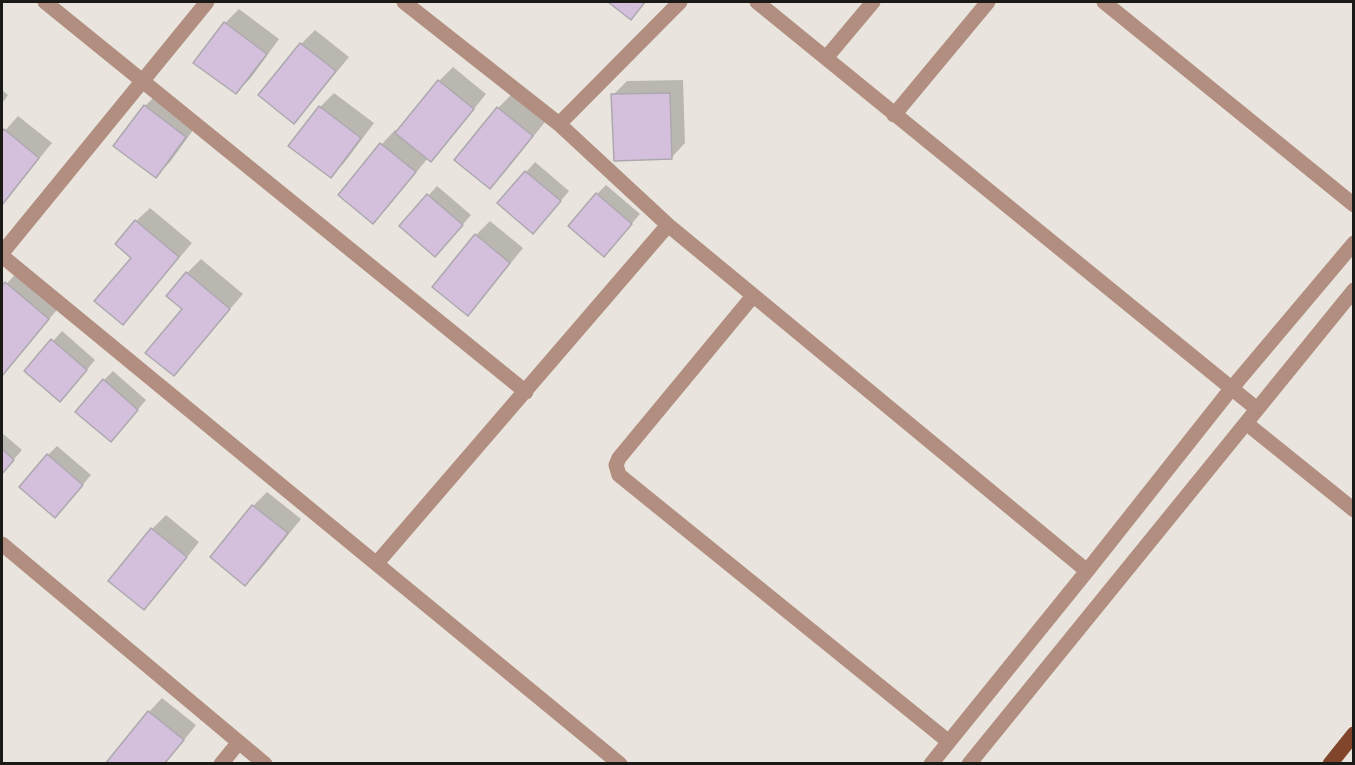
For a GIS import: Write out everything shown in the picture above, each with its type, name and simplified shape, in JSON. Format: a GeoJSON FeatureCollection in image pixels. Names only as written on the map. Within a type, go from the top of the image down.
{"type":"FeatureCollection","features":[{"type":"Feature","properties":{"kind":"main road"},"geometry":{"type":"LineString","coordinates":[[1330,764],[1353,734]]}},
{"type":"Feature","properties":{"kind":"street"},"geometry":{"type":"LineString","coordinates":[[45,2],[526,392]]}},
{"type":"Feature","properties":{"kind":"street"},"geometry":{"type":"LineString","coordinates":[[207,2],[2,255],[620,764]]}},
{"type":"Feature","properties":{"kind":"street"},"geometry":{"type":"LineString","coordinates":[[405,2],[559,124],[668,225],[1087,571]]}},
{"type":"Feature","properties":{"kind":"street"},"geometry":{"type":"LineString","coordinates":[[559,124],[680,2]]}},
{"type":"Feature","properties":{"kind":"street"},"geometry":{"type":"LineString","coordinates":[[757,2],[1257,409]]}},
{"type":"Feature","properties":{"kind":"street"},"geometry":{"type":"LineString","coordinates":[[826,58],[873,2]]}},
{"type":"Feature","properties":{"kind":"street"},"geometry":{"type":"LineString","coordinates":[[894,115],[986,2]]}},
{"type":"Feature","properties":{"kind":"street"},"geometry":{"type":"LineString","coordinates":[[1104,2],[1353,205]]}},
{"type":"Feature","properties":{"kind":"street"},"geometry":{"type":"LineString","coordinates":[[377,563],[668,225]]}},
{"type":"Feature","properties":{"kind":"street"},"geometry":{"type":"LineString","coordinates":[[931,764],[1231,389],[1353,243]]}},
{"type":"Feature","properties":{"kind":"street"},"geometry":{"type":"LineString","coordinates":[[969,764],[1353,290]]}},
{"type":"Feature","properties":{"kind":"street"},"geometry":{"type":"LineString","coordinates":[[753,296],[619,458],[616,465],[619,475],[949,742]]}},
{"type":"Feature","properties":{"kind":"street"},"geometry":{"type":"LineString","coordinates":[[1246,423],[1353,510]]}},
{"type":"Feature","properties":{"kind":"street"},"geometry":{"type":"LineString","coordinates":[[2,544],[265,764]]}},
{"type":"Feature","properties":{"kind":"street"},"geometry":{"type":"LineString","coordinates":[[221,764],[239,742]]}},
{"type":"Feature","properties":{"kind":"building"},"geometry":{"type":"Polygon","coordinates":[[[608,2],[645,2],[631,20],[608,2]]]}},
{"type":"Feature","properties":{"kind":"building"},"geometry":{"type":"Polygon","coordinates":[[[224,22],[267,54],[236,94],[193,63],[224,22]]]}},
{"type":"Feature","properties":{"kind":"building"},"geometry":{"type":"Polygon","coordinates":[[[300,43],[336,71],[294,124],[258,95],[300,43]]]}},
{"type":"Feature","properties":{"kind":"building"},"geometry":{"type":"Polygon","coordinates":[[[438,80],[474,109],[431,162],[395,133],[438,80]]]}},
{"type":"Feature","properties":{"kind":"building"},"geometry":{"type":"Polygon","coordinates":[[[670,93],[672,159],[614,161],[611,94],[670,93]]]}},
{"type":"Feature","properties":{"kind":"building"},"geometry":{"type":"Polygon","coordinates":[[[144,105],[186,137],[156,178],[113,146],[144,105]]]}},
{"type":"Feature","properties":{"kind":"building"},"geometry":{"type":"Polygon","coordinates":[[[319,106],[361,138],[331,178],[288,146],[319,106]]]}},
{"type":"Feature","properties":{"kind":"building"},"geometry":{"type":"Polygon","coordinates":[[[497,107],[533,136],[490,189],[454,160],[497,107]]]}},
{"type":"Feature","properties":{"kind":"building"},"geometry":{"type":"Polygon","coordinates":[[[4,129],[39,158],[2,205],[2,132],[4,129]]]}},
{"type":"Feature","properties":{"kind":"building"},"geometry":{"type":"Polygon","coordinates":[[[380,143],[416,172],[373,224],[338,195],[380,143]]]}},
{"type":"Feature","properties":{"kind":"building"},"geometry":{"type":"Polygon","coordinates":[[[525,171],[561,201],[533,234],[497,203],[525,171]]]}},
{"type":"Feature","properties":{"kind":"building"},"geometry":{"type":"Polygon","coordinates":[[[596,193],[632,224],[604,257],[568,226],[596,193]]]}},
{"type":"Feature","properties":{"kind":"building"},"geometry":{"type":"Polygon","coordinates":[[[427,194],[463,225],[435,257],[399,226],[427,194]]]}},
{"type":"Feature","properties":{"kind":"building"},"geometry":{"type":"Polygon","coordinates":[[[135,220],[179,257],[123,325],[94,301],[131,258],[115,244],[135,220]]]}},
{"type":"Feature","properties":{"kind":"building"},"geometry":{"type":"Polygon","coordinates":[[[475,234],[510,263],[468,316],[432,287],[475,234]]]}},
{"type":"Feature","properties":{"kind":"building"},"geometry":{"type":"Polygon","coordinates":[[[186,272],[230,309],[174,376],[145,353],[182,309],[166,296],[186,272]]]}},
{"type":"Feature","properties":{"kind":"building"},"geometry":{"type":"Polygon","coordinates":[[[5,282],[49,319],[2,376],[2,286],[5,282]]]}},
{"type":"Feature","properties":{"kind":"building"},"geometry":{"type":"Polygon","coordinates":[[[51,339],[87,370],[60,402],[24,371],[51,339]]]}},
{"type":"Feature","properties":{"kind":"building"},"geometry":{"type":"Polygon","coordinates":[[[103,379],[138,410],[111,442],[75,412],[103,379]]]}},
{"type":"Feature","properties":{"kind":"building"},"geometry":{"type":"Polygon","coordinates":[[[2,449],[14,460],[2,474],[2,449]]]}},
{"type":"Feature","properties":{"kind":"building"},"geometry":{"type":"Polygon","coordinates":[[[47,454],[83,485],[55,518],[19,487],[47,454]]]}},
{"type":"Feature","properties":{"kind":"building"},"geometry":{"type":"Polygon","coordinates":[[[252,505],[288,533],[245,586],[210,557],[252,505]]]}},
{"type":"Feature","properties":{"kind":"building"},"geometry":{"type":"Polygon","coordinates":[[[151,528],[187,557],[144,610],[108,581],[151,528]]]}},
{"type":"Feature","properties":{"kind":"building"},"geometry":{"type":"Polygon","coordinates":[[[148,711],[184,740],[164,764],[105,764],[148,711]]]}}]}
